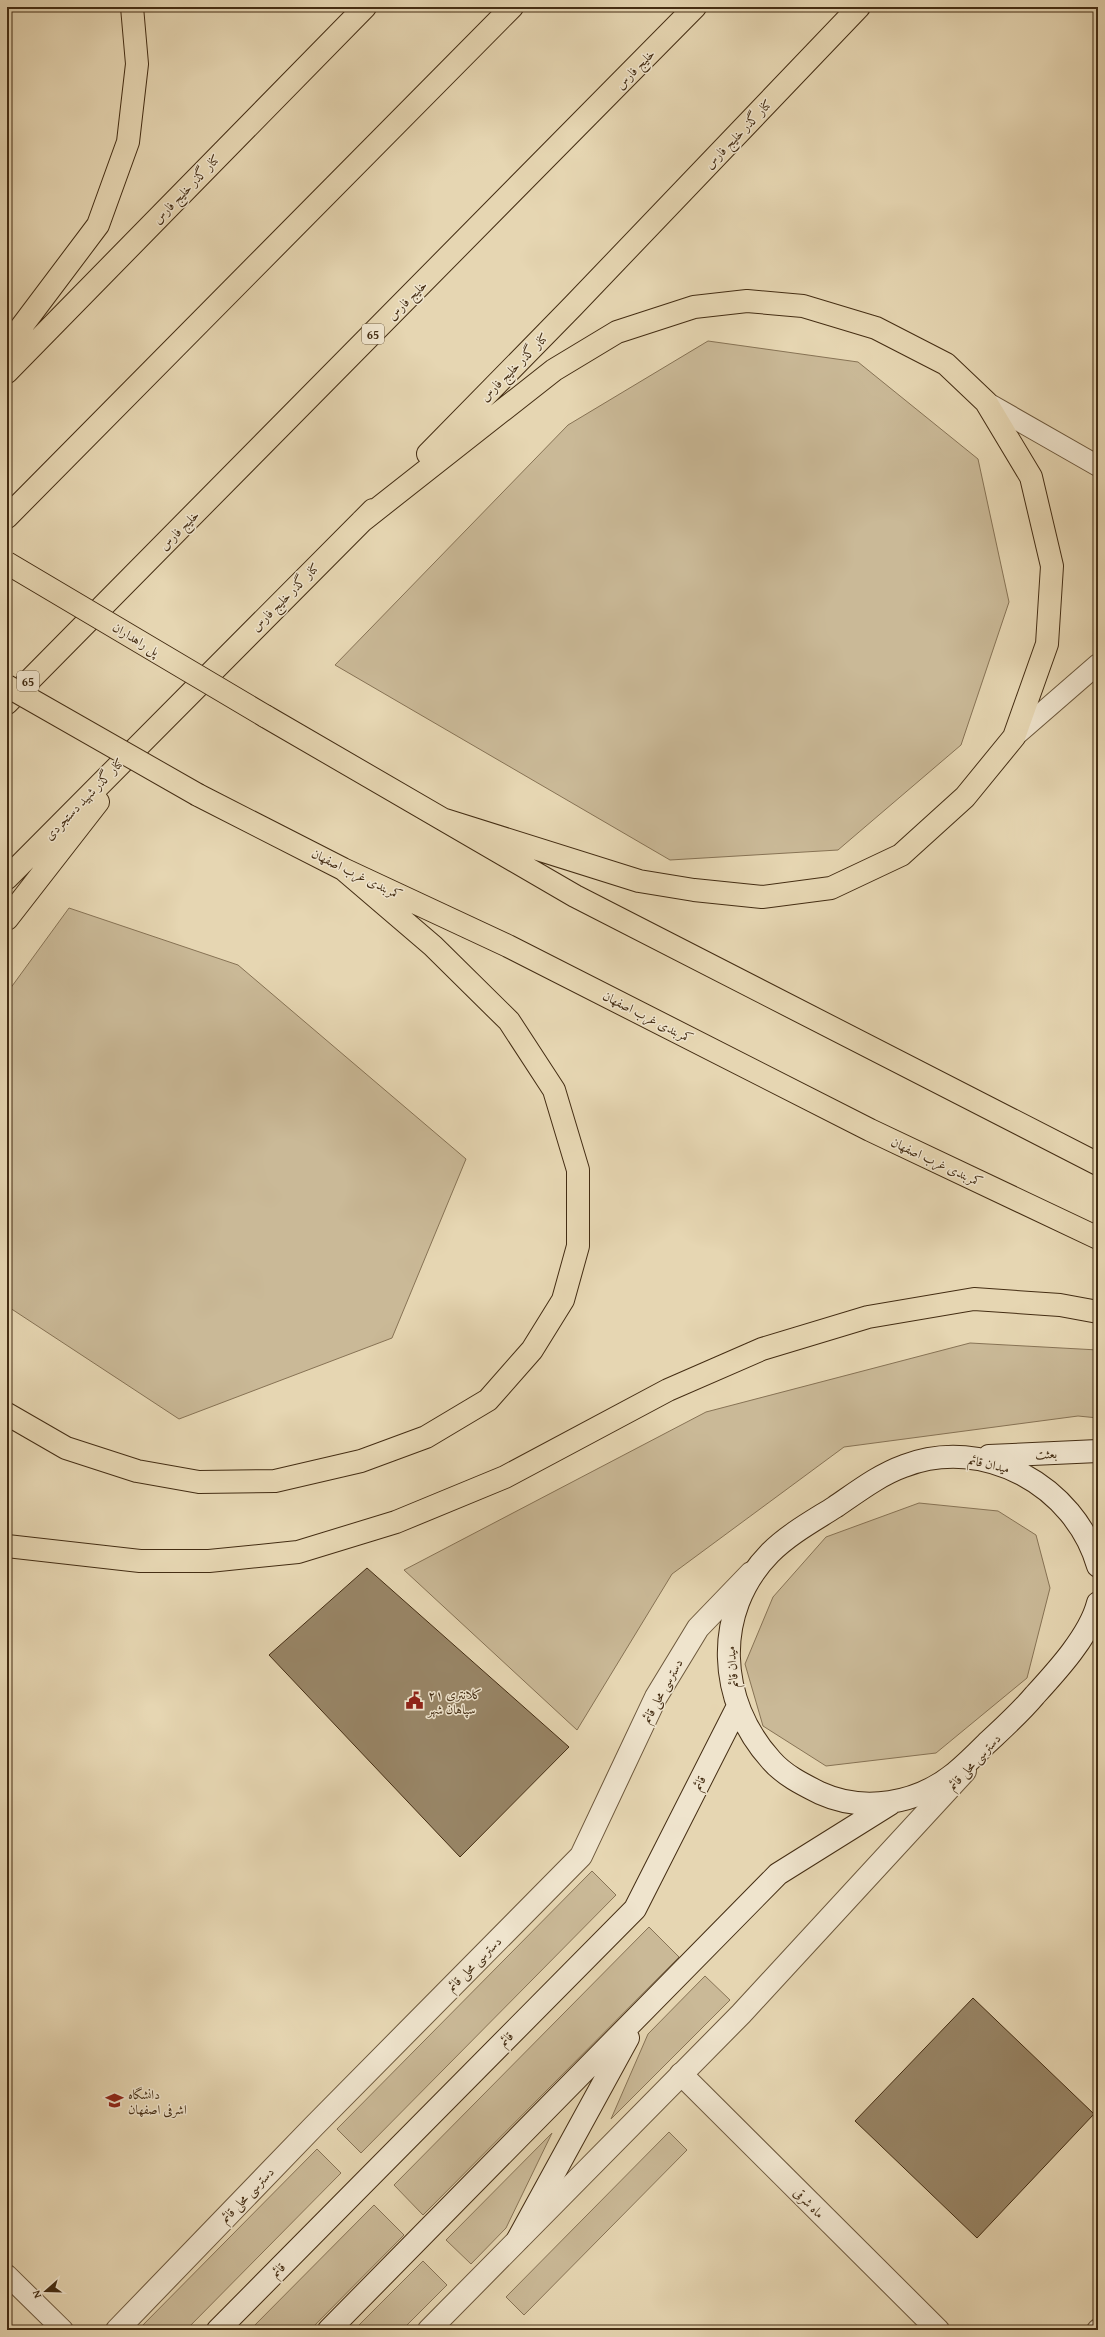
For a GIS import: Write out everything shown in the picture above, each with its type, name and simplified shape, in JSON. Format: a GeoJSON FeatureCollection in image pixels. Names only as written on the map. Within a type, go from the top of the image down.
{"type":"FeatureCollection","features":[{"type":"Feature","properties":{"kind":"highway"},"geometry":{"type":"LineString","coordinates":[[7,346],[98,225],[128,142],[137,64],[132,7]]}},
{"type":"Feature","properties":{"kind":"highway","name":"کنار گذر خلیج فارس"},"geometry":{"type":"LineString","coordinates":[[7,372],[365,7]]}},
{"type":"Feature","properties":{"kind":"highway"},"geometry":{"type":"LineString","coordinates":[[7,517],[512,7]]}},
{"type":"Feature","properties":{"kind":"highway","name":"خلیج فارس"},"geometry":{"type":"LineString","coordinates":[[7,703],[695,7]]}},
{"type":"Feature","properties":{"kind":"highway","name":"کنار گذر خلیج فارس"},"geometry":{"type":"LineString","coordinates":[[161,720],[362,521],[574,306],[859,7]]}},
{"type":"Feature","properties":{"kind":"highway"},"geometry":{"type":"LineString","coordinates":[[362,521],[554,370],[617,332],[694,307],[746,301],[803,306],[876,328],[946,364],[986,402],[1031,478],[1052,566],[1047,644],[1014,738],[965,797],[901,855],[831,888],[762,897],[694,890],[638,881],[445,820]]}},
{"type":"Feature","properties":{"kind":"highway","name":"پل راهداران"},"geometry":{"type":"LineString","coordinates":[[7,563],[265,716],[445,820]]}},
{"type":"Feature","properties":{"kind":"highway","name":"کمربندی غرب اصفهان"},"geometry":{"type":"LineString","coordinates":[[7,686],[198,795],[344,869],[508,946],[870,1130],[1098,1238]]}},
{"type":"Feature","properties":{"kind":"highway"},"geometry":{"type":"LineString","coordinates":[[7,919],[161,720]]}},
{"type":"Feature","properties":{"kind":"highway","name":"کنار گذر شهید دستجردی"},"geometry":{"type":"LineString","coordinates":[[7,878],[161,720]]}},
{"type":"Feature","properties":{"kind":"highway"},"geometry":{"type":"LineString","coordinates":[[445,820],[575,896],[1098,1164]]}},
{"type":"Feature","properties":{"kind":"highway"},"geometry":{"type":"LineString","coordinates":[[7,1414],[66,1448],[137,1471],[199,1482],[275,1481],[361,1461],[426,1437],[488,1400],[532,1350],[563,1300],[578,1246],[578,1170],[554,1090],[509,1021],[433,946],[344,869]]}},
{"type":"Feature","properties":{"kind":"highway"},"geometry":{"type":"LineString","coordinates":[[7,1546],[140,1561],[210,1561],[298,1552],[396,1522],[505,1476],[668,1390],[762,1349],[868,1317],[974,1299],[1060,1305],[1098,1312]]}},
{"type":"Feature","properties":{"kind":"main road","name":"بعثت"},"geometry":{"type":"LineString","coordinates":[[970,1457],[1098,1452]]}},
{"type":"Feature","properties":{"kind":"main road","name":"میدان قائم"},"geometry":{"type":"LineString","coordinates":[[1096,1613],[1069,1655],[1019,1713],[953,1775],[923,1792],[890,1804],[861,1804],[829,1797],[799,1783],[773,1763],[752,1737],[737,1708],[730,1676],[729,1642],[736,1610],[750,1580],[770,1554],[794,1534],[877,1480],[905,1465],[937,1458],[970,1457],[1002,1464],[1026,1475],[1058,1498],[1079,1524],[1094,1553],[1098,1566]]}},
{"type":"Feature","properties":{"kind":"main road","name":"دسترسی محلی قائم"},"geometry":{"type":"LineString","coordinates":[[117,2330],[319,2120],[581,1856],[656,1698],[698,1628],[770,1554]]}},
{"type":"Feature","properties":{"kind":"main road","name":"قائم"},"geometry":{"type":"LineString","coordinates":[[218,2330],[635,1909],[737,1708]]}},
{"type":"Feature","properties":{"kind":"main road","name":"دسترسی محلی قائم"},"geometry":{"type":"LineString","coordinates":[[429,2330],[741,2014],[1019,1713]]}},
{"type":"Feature","properties":{"kind":"main road"},"geometry":{"type":"LineString","coordinates":[[329,2330],[641,2015],[778,1874],[890,1804]]}},
{"type":"Feature","properties":{"kind":"main road"},"geometry":{"type":"LineString","coordinates":[[518,2239],[641,2015]]}},
{"type":"Feature","properties":{"kind":"main road","name":"ماه شرقی"},"geometry":{"type":"LineString","coordinates":[[681,2074],[938,2330]]}},
{"type":"Feature","properties":{"kind":"lane"},"geometry":{"type":"LineString","coordinates":[[986,402],[1098,466]]}},
{"type":"Feature","properties":{"kind":"lane"},"geometry":{"type":"LineString","coordinates":[[1014,738],[1098,664]]}},
{"type":"Feature","properties":{"kind":"lane"},"geometry":{"type":"LineString","coordinates":[[7,2275],[63,2330]]}},
{"type":"Feature","properties":{"kind":"shaded area"},"geometry":{"type":"Polygon","coordinates":[[[708,341],[858,362],[978,459],[1009,602],[961,745],[838,850],[670,860],[335,665],[568,425],[708,341]]]}},
{"type":"Feature","properties":{"kind":"shaded area"},"geometry":{"type":"Polygon","coordinates":[[[69,908],[238,965],[466,1159],[392,1338],[179,1419],[7,1306],[7,993],[69,908]]]}},
{"type":"Feature","properties":{"kind":"shaded area"},"geometry":{"type":"Polygon","coordinates":[[[970,1343],[1098,1350],[1098,1418],[1078,1416],[844,1447],[672,1574],[577,1730],[404,1570],[706,1412],[970,1343]]]}},
{"type":"Feature","properties":{"kind":"shaded area"},"geometry":{"type":"Polygon","coordinates":[[[919,1503],[998,1511],[1036,1535],[1050,1588],[1027,1678],[936,1753],[826,1766],[763,1726],[745,1664],[773,1597],[826,1537],[919,1503]]]}},
{"type":"Feature","properties":{"kind":"shaded area"},"geometry":{"type":"Polygon","coordinates":[[[592,1871],[616,1895],[361,2153],[337,2129],[592,1871]]]}},
{"type":"Feature","properties":{"kind":"shaded area"},"geometry":{"type":"Polygon","coordinates":[[[649,1927],[679,1957],[423,2215],[394,2185],[649,1927]]]}},
{"type":"Feature","properties":{"kind":"shaded area"},"geometry":{"type":"Polygon","coordinates":[[[705,1976],[730,2000],[611,2119],[648,2034],[705,1976]]]}},
{"type":"Feature","properties":{"kind":"shaded area"},"geometry":{"type":"Polygon","coordinates":[[[669,2132],[687,2150],[524,2315],[506,2297],[669,2132]]]}},
{"type":"Feature","properties":{"kind":"shaded area"},"geometry":{"type":"Polygon","coordinates":[[[552,2133],[506,2228],[471,2264],[446,2240],[552,2133]]]}},
{"type":"Feature","properties":{"kind":"shaded area"},"geometry":{"type":"Polygon","coordinates":[[[317,2149],[341,2173],[186,2330],[138,2330],[317,2149]]]}},
{"type":"Feature","properties":{"kind":"shaded area"},"geometry":{"type":"Polygon","coordinates":[[[374,2205],[404,2235],[310,2330],[250,2330],[374,2205]]]}},
{"type":"Feature","properties":{"kind":"shaded area"},"geometry":{"type":"Polygon","coordinates":[[[423,2261],[447,2285],[402,2330],[354,2330],[423,2261]]]}},
{"type":"Feature","properties":{"kind":"building","name":"کلانتری ۲۱ سپاهان شهر"},"geometry":{"type":"Polygon","coordinates":[[[367,1568],[569,1747],[460,1857],[269,1655],[367,1568]]]}},
{"type":"Feature","properties":{"kind":"building"},"geometry":{"type":"Polygon","coordinates":[[[973,1998],[1094,2114],[977,2238],[855,2121],[973,1998]]]}},
{"type":"Feature","properties":{"kind":"place","name":"کلانتری ۲۱ سپاهان شهر"},"geometry":{"type":"Point","coordinates":[415,1701]}},
{"type":"Feature","properties":{"kind":"place","name":"دانشگاه اشرفی اصفهان"},"geometry":{"type":"Point","coordinates":[115,2101]}}]}
